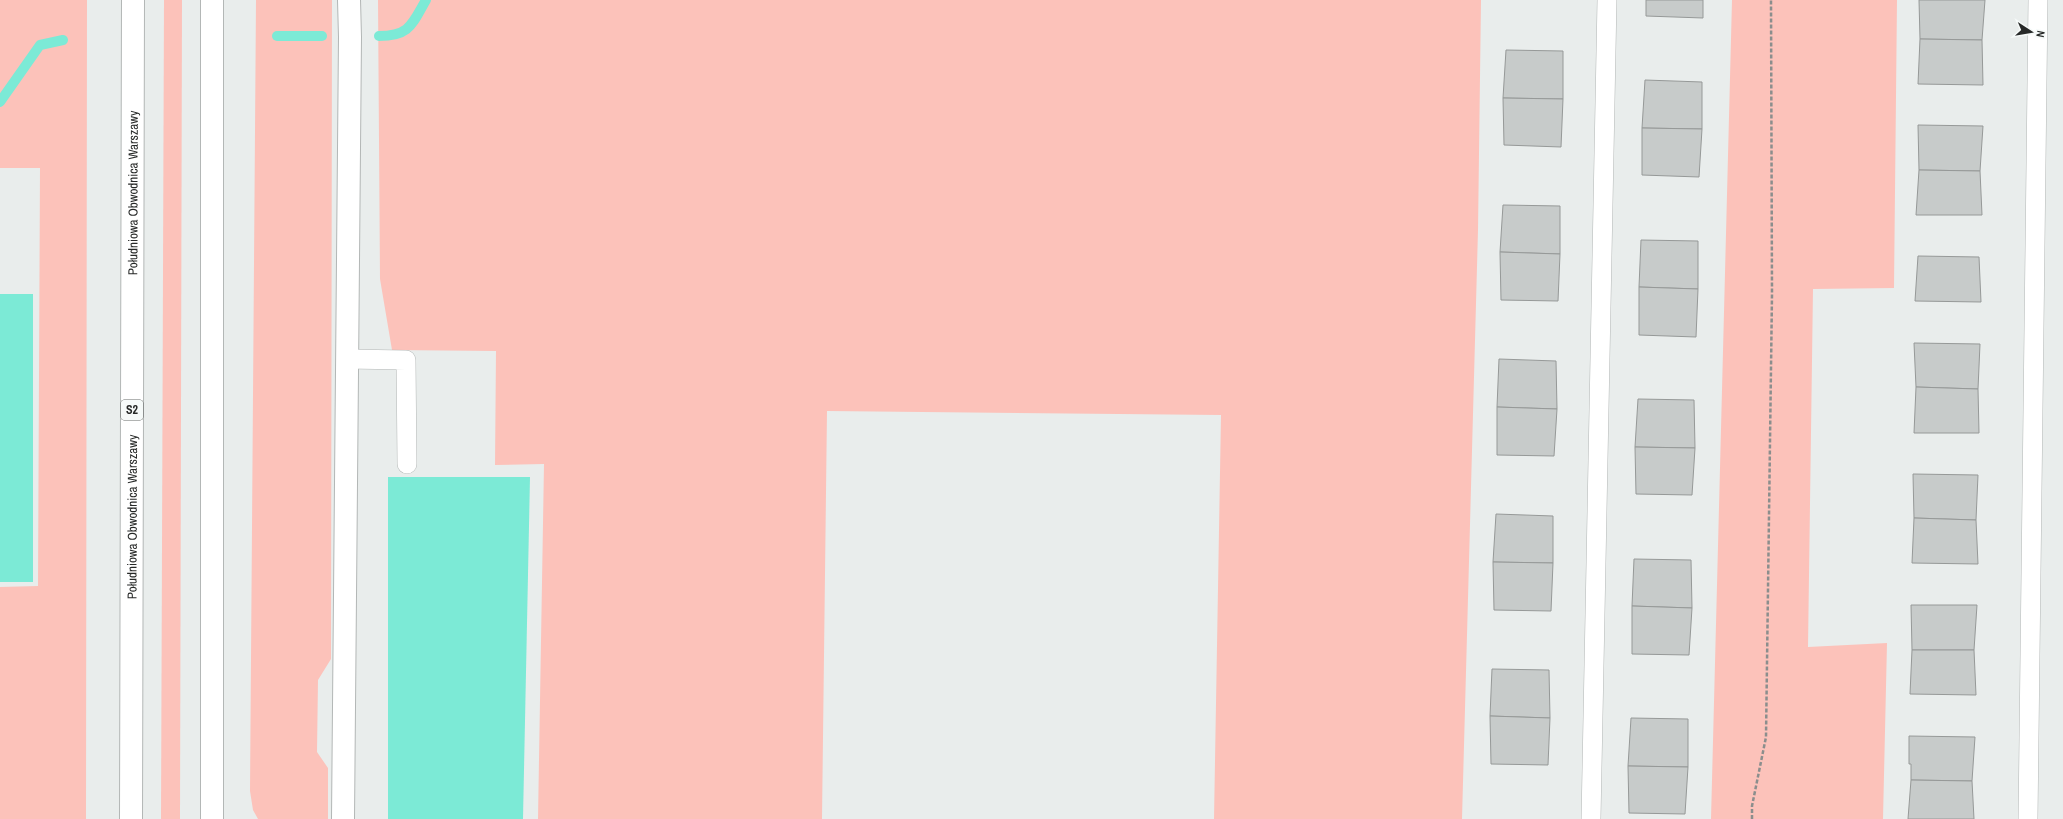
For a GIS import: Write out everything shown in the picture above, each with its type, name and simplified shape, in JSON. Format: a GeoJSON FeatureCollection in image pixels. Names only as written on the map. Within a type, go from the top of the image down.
{"type":"FeatureCollection","features":[{"type":"Feature","properties":{"kind":"main road","name":"Południowa Obwodnica Warszawy"},"geometry":{"type":"LineString","coordinates":[[131,819],[133,0]]}},
{"type":"Feature","properties":{"kind":"main road"},"geometry":{"type":"LineString","coordinates":[[212,0],[212,819]]}},
{"type":"Feature","properties":{"kind":"main road"},"geometry":{"type":"LineString","coordinates":[[343,819],[350,37],[349,0]]}},
{"type":"Feature","properties":{"kind":"lane"},"geometry":{"type":"LineString","coordinates":[[1591,819],[1607,0]]}},
{"type":"Feature","properties":{"kind":"lane"},"geometry":{"type":"LineString","coordinates":[[2028,819],[2038,0]]}},
{"type":"Feature","properties":{"kind":"lane"},"geometry":{"type":"LineString","coordinates":[[347,358],[406,360],[407,464]]}},
{"type":"Feature","properties":{"kind":"path"},"geometry":{"type":"LineString","coordinates":[[1752,819],[1752,806],[1766,737],[1772,294],[1771,0]]}},
{"type":"Feature","properties":{"kind":"shaded area"},"geometry":{"type":"Polygon","coordinates":[[[0,0],[87,0],[86,819],[0,819],[0,587],[38,586],[40,168],[0,168],[0,0]]]}},
{"type":"Feature","properties":{"kind":"shaded area"},"geometry":{"type":"Polygon","coordinates":[[[164,0],[182,0],[180,819],[161,819],[164,0]]]}},
{"type":"Feature","properties":{"kind":"shaded area"},"geometry":{"type":"Polygon","coordinates":[[[256,0],[332,0],[331,659],[318,680],[317,752],[328,768],[328,819],[258,819],[253,810],[250,791],[256,0]]]}},
{"type":"Feature","properties":{"kind":"shaded area"},"geometry":{"type":"Polygon","coordinates":[[[378,0],[1481,0],[1478,230],[1462,819],[1214,819],[1221,415],[827,411],[822,819],[538,819],[544,464],[495,465],[496,351],[392,350],[380,279],[378,0]]]}},
{"type":"Feature","properties":{"kind":"shaded area"},"geometry":{"type":"Polygon","coordinates":[[[1732,0],[1897,0],[1894,288],[1813,289],[1808,647],[1887,643],[1883,819],[1711,819],[1732,0]]]}},
{"type":"Feature","properties":{"kind":"shaded area"},"geometry":{"type":"Polygon","coordinates":[[[0,294],[33,294],[33,582],[0,582],[0,294]]]}},
{"type":"Feature","properties":{"kind":"shaded area"},"geometry":{"type":"Polygon","coordinates":[[[388,477],[530,477],[523,819],[388,819],[388,477]]]}},
{"type":"Feature","properties":{"kind":"building"},"geometry":{"type":"Polygon","coordinates":[[[1646,0],[1703,0],[1703,18],[1646,16],[1646,0]]]}},
{"type":"Feature","properties":{"kind":"building"},"geometry":{"type":"Polygon","coordinates":[[[1919,0],[1985,0],[1982,40],[1920,39],[1919,0]]]}},
{"type":"Feature","properties":{"kind":"building"},"geometry":{"type":"Polygon","coordinates":[[[1920,39],[1982,40],[1983,85],[1918,84],[1920,39]]]}},
{"type":"Feature","properties":{"kind":"building"},"geometry":{"type":"Polygon","coordinates":[[[1506,50],[1563,51],[1563,99],[1503,98],[1506,50]]]}},
{"type":"Feature","properties":{"kind":"building"},"geometry":{"type":"Polygon","coordinates":[[[1645,80],[1702,82],[1702,129],[1642,128],[1645,80]]]}},
{"type":"Feature","properties":{"kind":"building"},"geometry":{"type":"Polygon","coordinates":[[[1503,98],[1563,99],[1561,147],[1504,145],[1503,98]]]}},
{"type":"Feature","properties":{"kind":"building"},"geometry":{"type":"Polygon","coordinates":[[[1918,125],[1983,126],[1980,171],[1919,170],[1918,125]]]}},
{"type":"Feature","properties":{"kind":"building"},"geometry":{"type":"Polygon","coordinates":[[[1642,128],[1702,129],[1699,177],[1642,175],[1642,128]]]}},
{"type":"Feature","properties":{"kind":"building"},"geometry":{"type":"Polygon","coordinates":[[[1919,170],[1980,171],[1982,215],[1916,215],[1919,170]]]}},
{"type":"Feature","properties":{"kind":"building"},"geometry":{"type":"Polygon","coordinates":[[[1503,205],[1560,206],[1560,254],[1500,252],[1503,205]]]}},
{"type":"Feature","properties":{"kind":"building"},"geometry":{"type":"Polygon","coordinates":[[[1641,240],[1698,241],[1698,289],[1639,287],[1641,240]]]}},
{"type":"Feature","properties":{"kind":"building"},"geometry":{"type":"Polygon","coordinates":[[[1500,252],[1560,254],[1558,301],[1501,300],[1500,252]]]}},
{"type":"Feature","properties":{"kind":"building"},"geometry":{"type":"Polygon","coordinates":[[[1918,256],[1979,257],[1981,302],[1915,301],[1918,256]]]}},
{"type":"Feature","properties":{"kind":"building"},"geometry":{"type":"Polygon","coordinates":[[[1639,287],[1698,289],[1696,337],[1639,335],[1639,287]]]}},
{"type":"Feature","properties":{"kind":"building"},"geometry":{"type":"Polygon","coordinates":[[[1914,343],[1980,344],[1978,389],[1916,387],[1914,343]]]}},
{"type":"Feature","properties":{"kind":"building"},"geometry":{"type":"Polygon","coordinates":[[[1499,359],[1556,361],[1557,409],[1497,407],[1499,359]]]}},
{"type":"Feature","properties":{"kind":"building"},"geometry":{"type":"Polygon","coordinates":[[[1916,387],[1978,389],[1979,433],[1914,433],[1916,387]]]}},
{"type":"Feature","properties":{"kind":"building"},"geometry":{"type":"Polygon","coordinates":[[[1638,399],[1694,400],[1695,448],[1635,447],[1638,399]]]}},
{"type":"Feature","properties":{"kind":"building"},"geometry":{"type":"Polygon","coordinates":[[[1497,407],[1557,409],[1554,456],[1497,455],[1497,407]]]}},
{"type":"Feature","properties":{"kind":"building"},"geometry":{"type":"Polygon","coordinates":[[[1635,447],[1695,448],[1692,495],[1636,494],[1635,447]]]}},
{"type":"Feature","properties":{"kind":"building"},"geometry":{"type":"Polygon","coordinates":[[[1913,474],[1978,475],[1976,520],[1914,518],[1913,474]]]}},
{"type":"Feature","properties":{"kind":"building"},"geometry":{"type":"Polygon","coordinates":[[[1496,514],[1553,516],[1553,563],[1493,562],[1496,514]]]}},
{"type":"Feature","properties":{"kind":"building"},"geometry":{"type":"Polygon","coordinates":[[[1914,518],[1976,520],[1978,564],[1912,563],[1914,518]]]}},
{"type":"Feature","properties":{"kind":"building"},"geometry":{"type":"Polygon","coordinates":[[[1634,559],[1691,560],[1692,608],[1632,606],[1634,559]]]}},
{"type":"Feature","properties":{"kind":"building"},"geometry":{"type":"Polygon","coordinates":[[[1493,562],[1553,563],[1551,611],[1494,610],[1493,562]]]}},
{"type":"Feature","properties":{"kind":"building"},"geometry":{"type":"Polygon","coordinates":[[[1911,605],[1977,605],[1974,650],[1912,650],[1911,605]]]}},
{"type":"Feature","properties":{"kind":"building"},"geometry":{"type":"Polygon","coordinates":[[[1632,606],[1692,608],[1689,655],[1632,654],[1632,606]]]}},
{"type":"Feature","properties":{"kind":"building"},"geometry":{"type":"Polygon","coordinates":[[[1912,650],[1974,650],[1976,695],[1910,694],[1912,650]]]}},
{"type":"Feature","properties":{"kind":"building"},"geometry":{"type":"Polygon","coordinates":[[[1492,669],[1549,670],[1550,718],[1490,716],[1492,669]]]}},
{"type":"Feature","properties":{"kind":"building"},"geometry":{"type":"Polygon","coordinates":[[[1490,716],[1550,718],[1548,765],[1491,764],[1490,716]]]}},
{"type":"Feature","properties":{"kind":"building"},"geometry":{"type":"Polygon","coordinates":[[[1631,718],[1688,719],[1688,767],[1628,766],[1631,718]]]}},
{"type":"Feature","properties":{"kind":"building"},"geometry":{"type":"Polygon","coordinates":[[[1909,736],[1975,737],[1972,781],[1911,780],[1911,764],[1909,764],[1909,736]]]}},
{"type":"Feature","properties":{"kind":"building"},"geometry":{"type":"Polygon","coordinates":[[[1628,766],[1688,767],[1685,814],[1629,813],[1628,766]]]}},
{"type":"Feature","properties":{"kind":"building"},"geometry":{"type":"Polygon","coordinates":[[[1911,780],[1972,781],[1974,819],[1908,819],[1911,780]]]}},
{"type":"Feature","properties":{"kind":"waterway"},"geometry":{"type":"LineString","coordinates":[[379,36],[397,34],[404,31],[413,22],[426,0]]}},
{"type":"Feature","properties":{"kind":"waterway"},"geometry":{"type":"LineString","coordinates":[[277,36],[322,36]]}},
{"type":"Feature","properties":{"kind":"waterway"},"geometry":{"type":"LineString","coordinates":[[0,102],[40,45],[63,40]]}}]}
